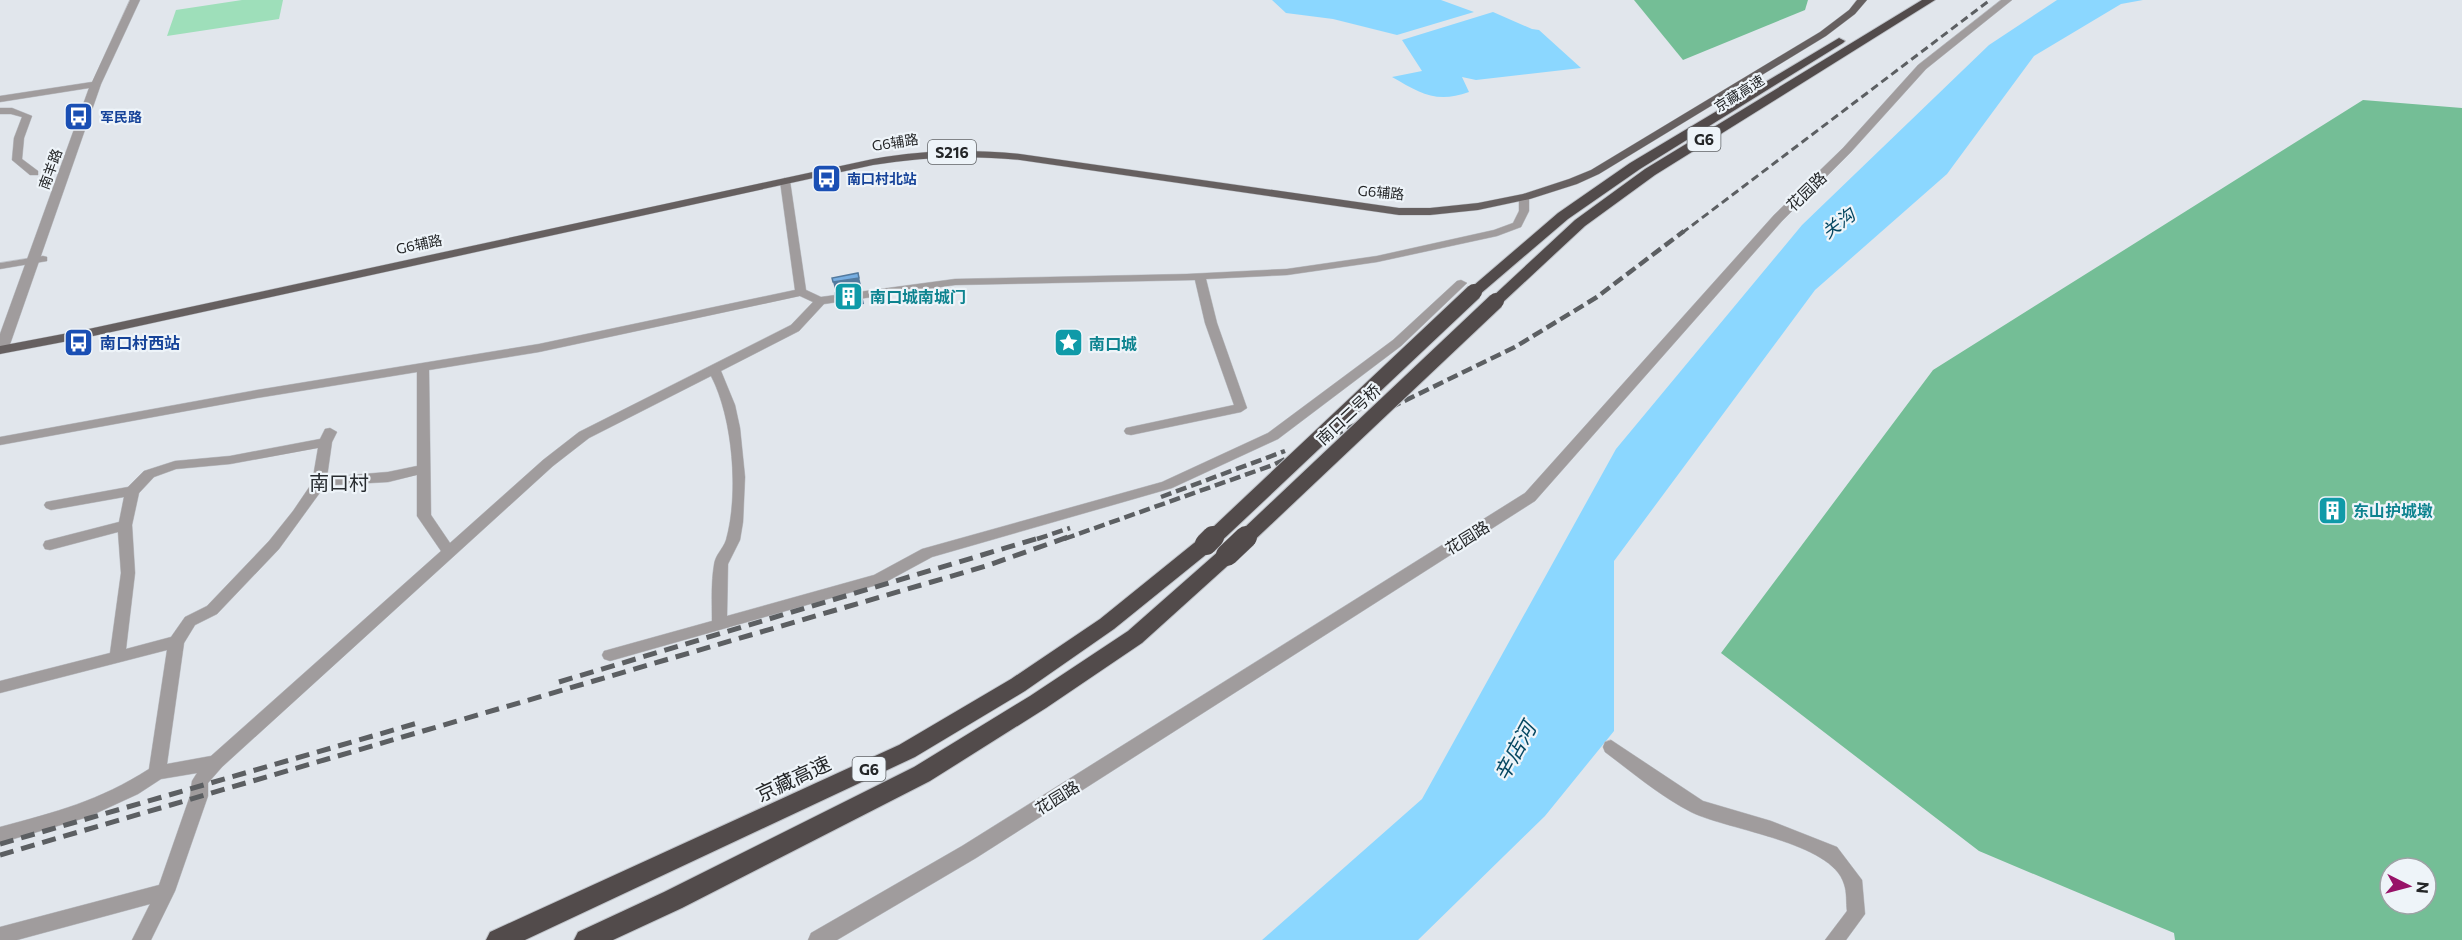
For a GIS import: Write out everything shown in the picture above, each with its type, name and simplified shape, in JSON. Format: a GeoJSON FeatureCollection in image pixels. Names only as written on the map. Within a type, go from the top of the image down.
{"type":"FeatureCollection","features":[{"type":"Feature","properties":{"kind":"highway","name":"南口二号桥"},"geometry":{"type":"LineString","coordinates":[[1206,543],[1468,288],[1563,216],[1635,166],[1907,0]]}},
{"type":"Feature","properties":{"kind":"highway","name":"京藏高速"},"geometry":{"type":"LineString","coordinates":[[1496,301],[1580,223],[1650,172],[1930,0]]}},
{"type":"Feature","properties":{"kind":"highway","name":"南口二号桥"},"geometry":{"type":"LineString","coordinates":[[587,940],[673,900],[922,774],[1038,702],[1135,637],[1227,555],[1496,301]]}},
{"type":"Feature","properties":{"kind":"highway","name":"京藏高速"},"geometry":{"type":"LineString","coordinates":[[499,940],[907,751],[1018,685],[1107,624],[1206,543]]}},
{"type":"Feature","properties":{"kind":"main road","name":"G6辅路"},"geometry":{"type":"LineString","coordinates":[[1,350],[907,156],[958,152],[1020,157],[1339,205],[1404,212],[1458,208],[1524,196],[1570,184],[1610,164],[1823,34],[1852,12],[1862,0]]}},
{"type":"Feature","properties":{"kind":"street","name":"南羊路"},"geometry":{"type":"LineString","coordinates":[[1,350],[38,259],[96,84],[135,0]]}},
{"type":"Feature","properties":{"kind":"street","name":"花园路"},"geometry":{"type":"LineString","coordinates":[[818,940],[969,852],[1530,497],[1778,218],[1847,150],[1922,67],[2007,0]]}},
{"type":"Feature","properties":{"kind":"street"},"geometry":{"type":"LineString","coordinates":[[0,99],[96,84]]}},
{"type":"Feature","properties":{"kind":"street"},"geometry":{"type":"LineString","coordinates":[[0,111],[12,111],[27,116],[19,138],[17,160],[33,173]]}},
{"type":"Feature","properties":{"kind":"street"},"geometry":{"type":"LineString","coordinates":[[785,181],[801,292]]}},
{"type":"Feature","properties":{"kind":"street"},"geometry":{"type":"LineString","coordinates":[[0,441],[423,366],[539,348],[801,292],[820,300],[955,282],[1287,272],[1377,259],[1497,233],[1517,225],[1524,211],[1524,196]]}},
{"type":"Feature","properties":{"kind":"street"},"geometry":{"type":"LineString","coordinates":[[0,266],[38,259]]}},
{"type":"Feature","properties":{"kind":"street"},"geometry":{"type":"LineString","coordinates":[[1131,431],[1240,408],[1211,322],[1200,276]]}},
{"type":"Feature","properties":{"kind":"street"},"geometry":{"type":"LineString","coordinates":[[610,655],[879,579],[927,553],[1167,485],[1273,436],[1468,288]]}},
{"type":"Feature","properties":{"kind":"street"},"geometry":{"type":"LineString","coordinates":[[141,940],[166,891],[199,796],[200,781],[216,762],[548,463],[584,435],[795,328],[820,300]]}},
{"type":"Feature","properties":{"kind":"street"},"geometry":{"type":"LineString","coordinates":[[423,366],[424,516],[449,552]]}},
{"type":"Feature","properties":{"kind":"street"},"geometry":{"type":"LineString","coordinates":[[714,370],[720,379],[731,416],[740,477],[733,541],[721,561],[719,624]]}},
{"type":"Feature","properties":{"kind":"street"},"geometry":{"type":"LineString","coordinates":[[117,656],[128,573],[125,525],[132,491],[149,474],[175,465],[230,460],[327,437],[319,484],[274,545],[212,610],[190,621],[176,642],[157,773]]}},
{"type":"Feature","properties":{"kind":"street"},"geometry":{"type":"LineString","coordinates":[[319,484],[334,480],[388,477],[423,469]]}},
{"type":"Feature","properties":{"kind":"street"},"geometry":{"type":"LineString","coordinates":[[51,504],[132,491]]}},
{"type":"Feature","properties":{"kind":"street"},"geometry":{"type":"LineString","coordinates":[[50,545],[125,525]]}},
{"type":"Feature","properties":{"kind":"street"},"geometry":{"type":"LineString","coordinates":[[0,687],[176,642]]}},
{"type":"Feature","properties":{"kind":"street"},"geometry":{"type":"LineString","coordinates":[[1611,747],[1652,778],[1698,807],[1772,829],[1831,853],[1853,880],[1857,914],[1834,940]]}},
{"type":"Feature","properties":{"kind":"street"},"geometry":{"type":"LineString","coordinates":[[0,835],[82,812],[132,789],[157,773],[216,762]]}},
{"type":"Feature","properties":{"kind":"street"},"geometry":{"type":"LineString","coordinates":[[0,936],[166,891]]}},
{"type":"Feature","properties":{"kind":"green space"},"geometry":{"type":"Polygon","coordinates":[[[242,0],[283,0],[279,19],[167,36],[176,10],[242,0]]]}},
{"type":"Feature","properties":{"kind":"green space"},"geometry":{"type":"Polygon","coordinates":[[[1634,0],[1808,0],[1805,10],[1683,60],[1634,0]]]}},
{"type":"Feature","properties":{"kind":"green space"},"geometry":{"type":"Polygon","coordinates":[[[2363,100],[2462,108],[2462,940],[2175,940],[2174,933],[1979,851],[1721,653],[1933,370],[2363,100]]]}},
{"type":"Feature","properties":{"kind":"water"},"geometry":{"type":"Polygon","coordinates":[[[1272,0],[1441,0],[1474,12],[1397,35],[1333,19],[1286,13],[1272,0]]]}},
{"type":"Feature","properties":{"kind":"water"},"geometry":{"type":"Polygon","coordinates":[[[2057,0],[2143,0],[2121,4],[2034,56],[1947,174],[1815,290],[1614,561],[1614,731],[1545,816],[1418,940],[1262,940],[1422,799],[1616,449],[1802,225],[1989,45],[2057,0]]]}},
{"type":"Feature","properties":{"kind":"water"},"geometry":{"type":"Polygon","coordinates":[[[1493,12],[1539,30],[1581,68],[1476,80],[1462,77],[1469,92],[1447,97],[1420,92],[1392,77],[1422,71],[1402,40],[1493,12]]]}},
{"type":"Feature","properties":{"kind":"building"},"geometry":{"type":"Polygon","coordinates":[[[858,273],[859,278],[833,282],[832,278],[858,273]]]}},
{"type":"Feature","properties":{"kind":"building"},"geometry":{"type":"Polygon","coordinates":[[[861,290],[861,293],[835,297],[835,293],[861,290]]]}},
{"type":"Feature","properties":{"kind":"railway"},"geometry":{"type":"LineString","coordinates":[[1682,233],[1990,0]]}},
{"type":"Feature","properties":{"kind":"railway"},"geometry":{"type":"LineString","coordinates":[[1064,539],[1273,465],[1515,347],[1597,297],[1684,231]]}},
{"type":"Feature","properties":{"kind":"railway"},"geometry":{"type":"LineString","coordinates":[[1161,497],[1285,451]]}},
{"type":"Feature","properties":{"kind":"railway"},"geometry":{"type":"LineString","coordinates":[[1037,539],[1070,528]]}},
{"type":"Feature","properties":{"kind":"railway"},"geometry":{"type":"LineString","coordinates":[[559,682],[1042,537]]}},
{"type":"Feature","properties":{"kind":"railway"},"geometry":{"type":"LineString","coordinates":[[0,855],[986,566],[1068,537]]}},
{"type":"Feature","properties":{"kind":"railway"},"geometry":{"type":"LineString","coordinates":[[0,844],[421,722]]}},
{"type":"Feature","properties":{"kind":"place","name":"军民路"},"geometry":{"type":"Point","coordinates":[79,116]}},
{"type":"Feature","properties":{"kind":"place","name":"南口村北站"},"geometry":{"type":"Point","coordinates":[826,178]}},
{"type":"Feature","properties":{"kind":"place","name":"南口城南城门"},"geometry":{"type":"Point","coordinates":[849,296]}},
{"type":"Feature","properties":{"kind":"place","name":"南口村西站"},"geometry":{"type":"Point","coordinates":[79,342]}},
{"type":"Feature","properties":{"kind":"place","name":"南口城"},"geometry":{"type":"Point","coordinates":[1068,343]}},
{"type":"Feature","properties":{"kind":"place","name":"东山护城墩"},"geometry":{"type":"Point","coordinates":[2332,510]}},
{"type":"Feature","properties":{"kind":"district","name":"南口村"},"geometry":{"type":"Point","coordinates":[339,482]}},
{"type":"Feature","properties":{"kind":"water label","name":"关沟"},"geometry":{"type":"Point","coordinates":[1838,223]}},
{"type":"Feature","properties":{"kind":"water label","name":"辛店河"},"geometry":{"type":"Point","coordinates":[1514,751]}}]}
